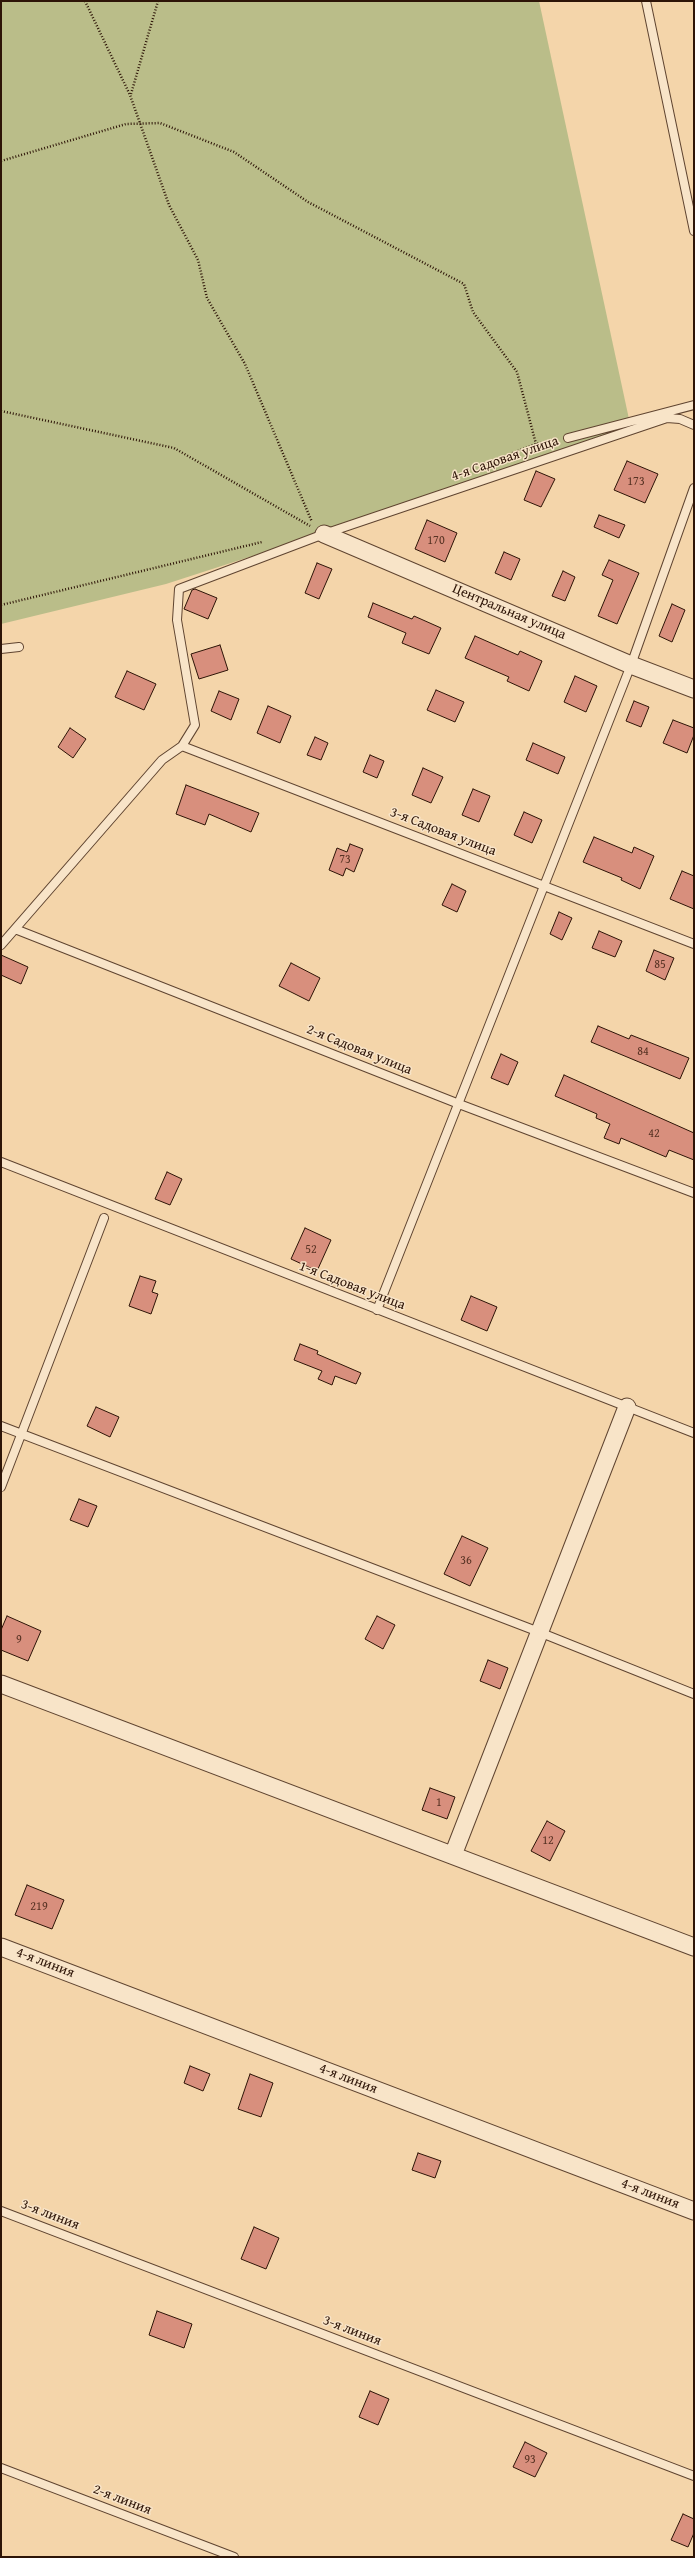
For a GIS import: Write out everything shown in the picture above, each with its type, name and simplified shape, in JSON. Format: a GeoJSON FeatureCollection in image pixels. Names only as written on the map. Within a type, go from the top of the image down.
{"type":"FeatureCollection","features":[{"type":"Feature","properties":{"kind":"street","name":"Центральная улица"},"geometry":{"type":"LineString","coordinates":[[320,532],[631,665],[694,689]]}},
{"type":"Feature","properties":{"kind":"street"},"geometry":{"type":"LineString","coordinates":[[453,1856],[627,1407]]}},
{"type":"Feature","properties":{"kind":"street"},"geometry":{"type":"LineString","coordinates":[[1,1684],[694,1947]]}},
{"type":"Feature","properties":{"kind":"street","name":"4-я линия"},"geometry":{"type":"LineString","coordinates":[[1,1947],[694,2211]]}},
{"type":"Feature","properties":{"kind":"lane"},"geometry":{"type":"LineString","coordinates":[[646,1],[694,231]]}},
{"type":"Feature","properties":{"kind":"lane"},"geometry":{"type":"LineString","coordinates":[[568,438],[694,405]]}},
{"type":"Feature","properties":{"kind":"lane","name":"4-я Садовая улица"},"geometry":{"type":"LineString","coordinates":[[182,746],[194,725],[177,620],[179,589],[320,532],[667,418],[680,418],[694,425]]}},
{"type":"Feature","properties":{"kind":"lane"},"geometry":{"type":"LineString","coordinates":[[377,1310],[631,665],[694,488]]}},
{"type":"Feature","properties":{"kind":"lane"},"geometry":{"type":"LineString","coordinates":[[1,649],[19,647]]}},
{"type":"Feature","properties":{"kind":"lane"},"geometry":{"type":"LineString","coordinates":[[1,945],[162,760],[182,746]]}},
{"type":"Feature","properties":{"kind":"lane","name":"3-я Садовая улица"},"geometry":{"type":"LineString","coordinates":[[182,746],[545,885],[694,944]]}},
{"type":"Feature","properties":{"kind":"lane","name":"2-я Садовая улица"},"geometry":{"type":"LineString","coordinates":[[15,929],[459,1104],[694,1193]]}},
{"type":"Feature","properties":{"kind":"lane","name":"1-я Садовая улица"},"geometry":{"type":"LineString","coordinates":[[1,1162],[694,1433]]}},
{"type":"Feature","properties":{"kind":"lane"},"geometry":{"type":"LineString","coordinates":[[1,1487],[104,1218]]}},
{"type":"Feature","properties":{"kind":"lane"},"geometry":{"type":"LineString","coordinates":[[1,1426],[539,1632],[694,1694]]}},
{"type":"Feature","properties":{"kind":"lane","name":"3-я линия"},"geometry":{"type":"LineString","coordinates":[[1,2211],[694,2476]]}},
{"type":"Feature","properties":{"kind":"lane","name":"2-я линия"},"geometry":{"type":"LineString","coordinates":[[1,2468],[234,2557]]}},
{"type":"Feature","properties":{"kind":"path"},"geometry":{"type":"LineString","coordinates":[[85,1],[130,95],[169,205],[198,260],[207,298],[245,364],[320,532]]}},
{"type":"Feature","properties":{"kind":"path"},"geometry":{"type":"LineString","coordinates":[[130,95],[158,1]]}},
{"type":"Feature","properties":{"kind":"path"},"geometry":{"type":"LineString","coordinates":[[1,161],[126,124],[160,123],[234,152],[308,202],[464,284],[473,312],[517,372],[536,444]]}},
{"type":"Feature","properties":{"kind":"path"},"geometry":{"type":"LineString","coordinates":[[1,411],[174,448],[320,532]]}},
{"type":"Feature","properties":{"kind":"path"},"geometry":{"type":"LineString","coordinates":[[485,464],[536,444],[568,438]]}},
{"type":"Feature","properties":{"kind":"path"},"geometry":{"type":"LineString","coordinates":[[308,531],[320,532]]}},
{"type":"Feature","properties":{"kind":"path"},"geometry":{"type":"LineString","coordinates":[[1,605],[269,540]]}},
{"type":"Feature","properties":{"kind":"green space"},"geometry":{"type":"Polygon","coordinates":[[[1,1],[539,1],[632,433],[166,584],[1,624],[1,1]]]}},
{"type":"Feature","properties":{"kind":"building"},"geometry":{"type":"Polygon","coordinates":[[[627,461],[658,474],[645,503],[614,490],[627,461]]]}},
{"type":"Feature","properties":{"kind":"building"},"geometry":{"type":"Polygon","coordinates":[[[536,471],[555,479],[541,507],[524,500],[536,471]]]}},
{"type":"Feature","properties":{"kind":"building"},"geometry":{"type":"Polygon","coordinates":[[[599,515],[625,525],[619,538],[594,527],[599,515]]]}},
{"type":"Feature","properties":{"kind":"building"},"geometry":{"type":"Polygon","coordinates":[[[427,520],[457,533],[445,562],[415,549],[427,520]]]}},
{"type":"Feature","properties":{"kind":"building"},"geometry":{"type":"Polygon","coordinates":[[[504,552],[520,559],[511,580],[495,573],[504,552]]]}},
{"type":"Feature","properties":{"kind":"building"},"geometry":{"type":"Polygon","coordinates":[[[609,560],[639,573],[617,624],[598,616],[613,580],[602,575],[609,560]]]}},
{"type":"Feature","properties":{"kind":"building"},"geometry":{"type":"Polygon","coordinates":[[[317,563],[332,569],[319,599],[305,593],[317,563]]]}},
{"type":"Feature","properties":{"kind":"building"},"geometry":{"type":"Polygon","coordinates":[[[563,571],[575,577],[565,601],[552,596],[563,571]]]}},
{"type":"Feature","properties":{"kind":"building"},"geometry":{"type":"Polygon","coordinates":[[[195,589],[217,598],[208,619],[184,609],[192,590],[195,589]]]}},
{"type":"Feature","properties":{"kind":"building"},"geometry":{"type":"Polygon","coordinates":[[[373,603],[412,619],[414,616],[441,628],[429,654],[402,643],[406,633],[368,617],[373,603]]]}},
{"type":"Feature","properties":{"kind":"building"},"geometry":{"type":"Polygon","coordinates":[[[672,604],[685,610],[672,642],[659,636],[672,604]]]}},
{"type":"Feature","properties":{"kind":"building"},"geometry":{"type":"Polygon","coordinates":[[[475,636],[518,655],[520,651],[542,661],[529,691],[507,681],[509,677],[465,658],[475,636]]]}},
{"type":"Feature","properties":{"kind":"building"},"geometry":{"type":"Polygon","coordinates":[[[220,645],[228,670],[199,679],[191,654],[220,645]]]}},
{"type":"Feature","properties":{"kind":"building"},"geometry":{"type":"Polygon","coordinates":[[[127,671],[156,684],[144,710],[115,697],[127,671]]]}},
{"type":"Feature","properties":{"kind":"building"},"geometry":{"type":"Polygon","coordinates":[[[575,676],[597,686],[586,712],[564,702],[575,676]]]}},
{"type":"Feature","properties":{"kind":"building"},"geometry":{"type":"Polygon","coordinates":[[[436,690],[464,702],[455,722],[427,710],[436,690]]]}},
{"type":"Feature","properties":{"kind":"building"},"geometry":{"type":"Polygon","coordinates":[[[219,691],[239,699],[231,720],[211,711],[219,691]]]}},
{"type":"Feature","properties":{"kind":"building"},"geometry":{"type":"Polygon","coordinates":[[[634,701],[649,707],[641,727],[626,721],[634,701]]]}},
{"type":"Feature","properties":{"kind":"building"},"geometry":{"type":"Polygon","coordinates":[[[268,706],[291,716],[280,743],[257,733],[268,706]]]}},
{"type":"Feature","properties":{"kind":"building"},"geometry":{"type":"Polygon","coordinates":[[[673,720],[694,728],[694,735],[687,753],[663,743],[673,720]]]}},
{"type":"Feature","properties":{"kind":"building"},"geometry":{"type":"Polygon","coordinates":[[[70,728],[86,739],[73,758],[58,747],[70,728]]]}},
{"type":"Feature","properties":{"kind":"building"},"geometry":{"type":"Polygon","coordinates":[[[315,737],[328,743],[321,760],[307,755],[315,737]]]}},
{"type":"Feature","properties":{"kind":"building"},"geometry":{"type":"Polygon","coordinates":[[[533,743],[565,757],[558,774],[526,760],[533,743]]]}},
{"type":"Feature","properties":{"kind":"building"},"geometry":{"type":"Polygon","coordinates":[[[370,755],[384,761],[377,778],[363,772],[370,755]]]}},
{"type":"Feature","properties":{"kind":"building"},"geometry":{"type":"Polygon","coordinates":[[[423,768],[443,777],[431,803],[412,795],[423,768]]]}},
{"type":"Feature","properties":{"kind":"building"},"geometry":{"type":"Polygon","coordinates":[[[186,785],[259,813],[251,832],[209,814],[205,825],[176,814],[186,785]]]}},
{"type":"Feature","properties":{"kind":"building"},"geometry":{"type":"Polygon","coordinates":[[[473,789],[490,796],[479,822],[462,815],[473,789]]]}},
{"type":"Feature","properties":{"kind":"building"},"geometry":{"type":"Polygon","coordinates":[[[524,812],[542,820],[532,843],[514,835],[524,812]]]}},
{"type":"Feature","properties":{"kind":"building"},"geometry":{"type":"Polygon","coordinates":[[[594,837],[632,853],[634,847],[654,856],[640,889],[621,880],[622,878],[583,862],[594,837]]]}},
{"type":"Feature","properties":{"kind":"building"},"geometry":{"type":"Polygon","coordinates":[[[350,844],[363,849],[354,872],[346,868],[343,876],[329,870],[337,848],[347,852],[350,844]]]}},
{"type":"Feature","properties":{"kind":"building"},"geometry":{"type":"Polygon","coordinates":[[[682,871],[694,876],[694,909],[670,899],[682,871]]]}},
{"type":"Feature","properties":{"kind":"building"},"geometry":{"type":"Polygon","coordinates":[[[452,884],[466,891],[457,912],[442,905],[452,884]]]}},
{"type":"Feature","properties":{"kind":"building"},"geometry":{"type":"Polygon","coordinates":[[[559,912],[572,918],[562,940],[550,934],[559,912]]]}},
{"type":"Feature","properties":{"kind":"building"},"geometry":{"type":"Polygon","coordinates":[[[599,931],[622,941],[615,957],[592,948],[599,931]]]}},
{"type":"Feature","properties":{"kind":"building"},"geometry":{"type":"Polygon","coordinates":[[[654,950],[674,958],[665,980],[646,971],[654,950]]]}},
{"type":"Feature","properties":{"kind":"building"},"geometry":{"type":"Polygon","coordinates":[[[1,955],[28,967],[21,984],[1,975],[1,955]]]}},
{"type":"Feature","properties":{"kind":"building"},"geometry":{"type":"Polygon","coordinates":[[[291,963],[320,978],[309,1001],[279,986],[291,963]]]}},
{"type":"Feature","properties":{"kind":"building"},"geometry":{"type":"Polygon","coordinates":[[[598,1026],[629,1039],[631,1035],[689,1058],[680,1079],[591,1042],[598,1026]]]}},
{"type":"Feature","properties":{"kind":"building"},"geometry":{"type":"Polygon","coordinates":[[[501,1054],[518,1062],[508,1085],[491,1078],[501,1054]]]}},
{"type":"Feature","properties":{"kind":"building"},"geometry":{"type":"Polygon","coordinates":[[[564,1075],[694,1133],[694,1160],[669,1150],[666,1157],[621,1138],[619,1144],[604,1138],[610,1124],[596,1118],[597,1114],[555,1096],[564,1075]]]}},
{"type":"Feature","properties":{"kind":"building"},"geometry":{"type":"Polygon","coordinates":[[[167,1172],[182,1179],[170,1205],[155,1199],[167,1172]]]}},
{"type":"Feature","properties":{"kind":"building"},"geometry":{"type":"Polygon","coordinates":[[[305,1228],[331,1240],[317,1271],[291,1259],[305,1228]]]}},
{"type":"Feature","properties":{"kind":"building"},"geometry":{"type":"Polygon","coordinates":[[[140,1276],[156,1281],[152,1292],[158,1294],[151,1314],[129,1306],[140,1276]]]}},
{"type":"Feature","properties":{"kind":"building"},"geometry":{"type":"Polygon","coordinates":[[[471,1296],[497,1307],[487,1331],[461,1320],[471,1296]]]}},
{"type":"Feature","properties":{"kind":"building"},"geometry":{"type":"Polygon","coordinates":[[[300,1344],[318,1351],[317,1354],[361,1373],[356,1384],[335,1376],[332,1385],[318,1379],[322,1371],[294,1360],[300,1344]]]}},
{"type":"Feature","properties":{"kind":"building"},"geometry":{"type":"Polygon","coordinates":[[[96,1407],[119,1417],[110,1437],[87,1426],[96,1407]]]}},
{"type":"Feature","properties":{"kind":"building"},"geometry":{"type":"Polygon","coordinates":[[[79,1499],[97,1506],[88,1527],[70,1520],[79,1499]]]}},
{"type":"Feature","properties":{"kind":"building"},"geometry":{"type":"Polygon","coordinates":[[[462,1536],[488,1548],[470,1586],[444,1574],[462,1536]]]}},
{"type":"Feature","properties":{"kind":"building"},"geometry":{"type":"Polygon","coordinates":[[[7,1616],[41,1631],[28,1661],[1,1650],[1,1630],[7,1616]]]}},
{"type":"Feature","properties":{"kind":"building"},"geometry":{"type":"Polygon","coordinates":[[[377,1616],[395,1625],[383,1649],[365,1639],[377,1616]]]}},
{"type":"Feature","properties":{"kind":"building"},"geometry":{"type":"Polygon","coordinates":[[[488,1660],[508,1668],[500,1689],[480,1681],[488,1660]]]}},
{"type":"Feature","properties":{"kind":"building"},"geometry":{"type":"Polygon","coordinates":[[[430,1788],[455,1797],[447,1819],[422,1810],[430,1788]]]}},
{"type":"Feature","properties":{"kind":"building"},"geometry":{"type":"Polygon","coordinates":[[[547,1821],[565,1831],[550,1861],[531,1851],[547,1821]]]}},
{"type":"Feature","properties":{"kind":"building"},"geometry":{"type":"Polygon","coordinates":[[[27,1885],[64,1900],[52,1929],[15,1915],[27,1885]]]}},
{"type":"Feature","properties":{"kind":"building"},"geometry":{"type":"Polygon","coordinates":[[[190,2066],[210,2074],[203,2091],[184,2083],[190,2066]]]}},
{"type":"Feature","properties":{"kind":"building"},"geometry":{"type":"Polygon","coordinates":[[[250,2074],[273,2083],[261,2117],[238,2109],[250,2074]]]}},
{"type":"Feature","properties":{"kind":"building"},"geometry":{"type":"Polygon","coordinates":[[[418,2153],[441,2161],[435,2178],[412,2170],[418,2153]]]}},
{"type":"Feature","properties":{"kind":"building"},"geometry":{"type":"Polygon","coordinates":[[[254,2227],[279,2238],[266,2269],[241,2259],[254,2227]]]}},
{"type":"Feature","properties":{"kind":"building"},"geometry":{"type":"Polygon","coordinates":[[[157,2311],[192,2324],[184,2348],[149,2335],[157,2311]]]}},
{"type":"Feature","properties":{"kind":"building"},"geometry":{"type":"Polygon","coordinates":[[[370,2391],[389,2399],[378,2425],[359,2417],[370,2391]]]}},
{"type":"Feature","properties":{"kind":"building"},"geometry":{"type":"Polygon","coordinates":[[[525,2442],[547,2453],[535,2477],[513,2467],[525,2442]]]}},
{"type":"Feature","properties":{"kind":"building"},"geometry":{"type":"Polygon","coordinates":[[[683,2514],[694,2519],[694,2533],[688,2547],[671,2540],[683,2514]]]}}]}
